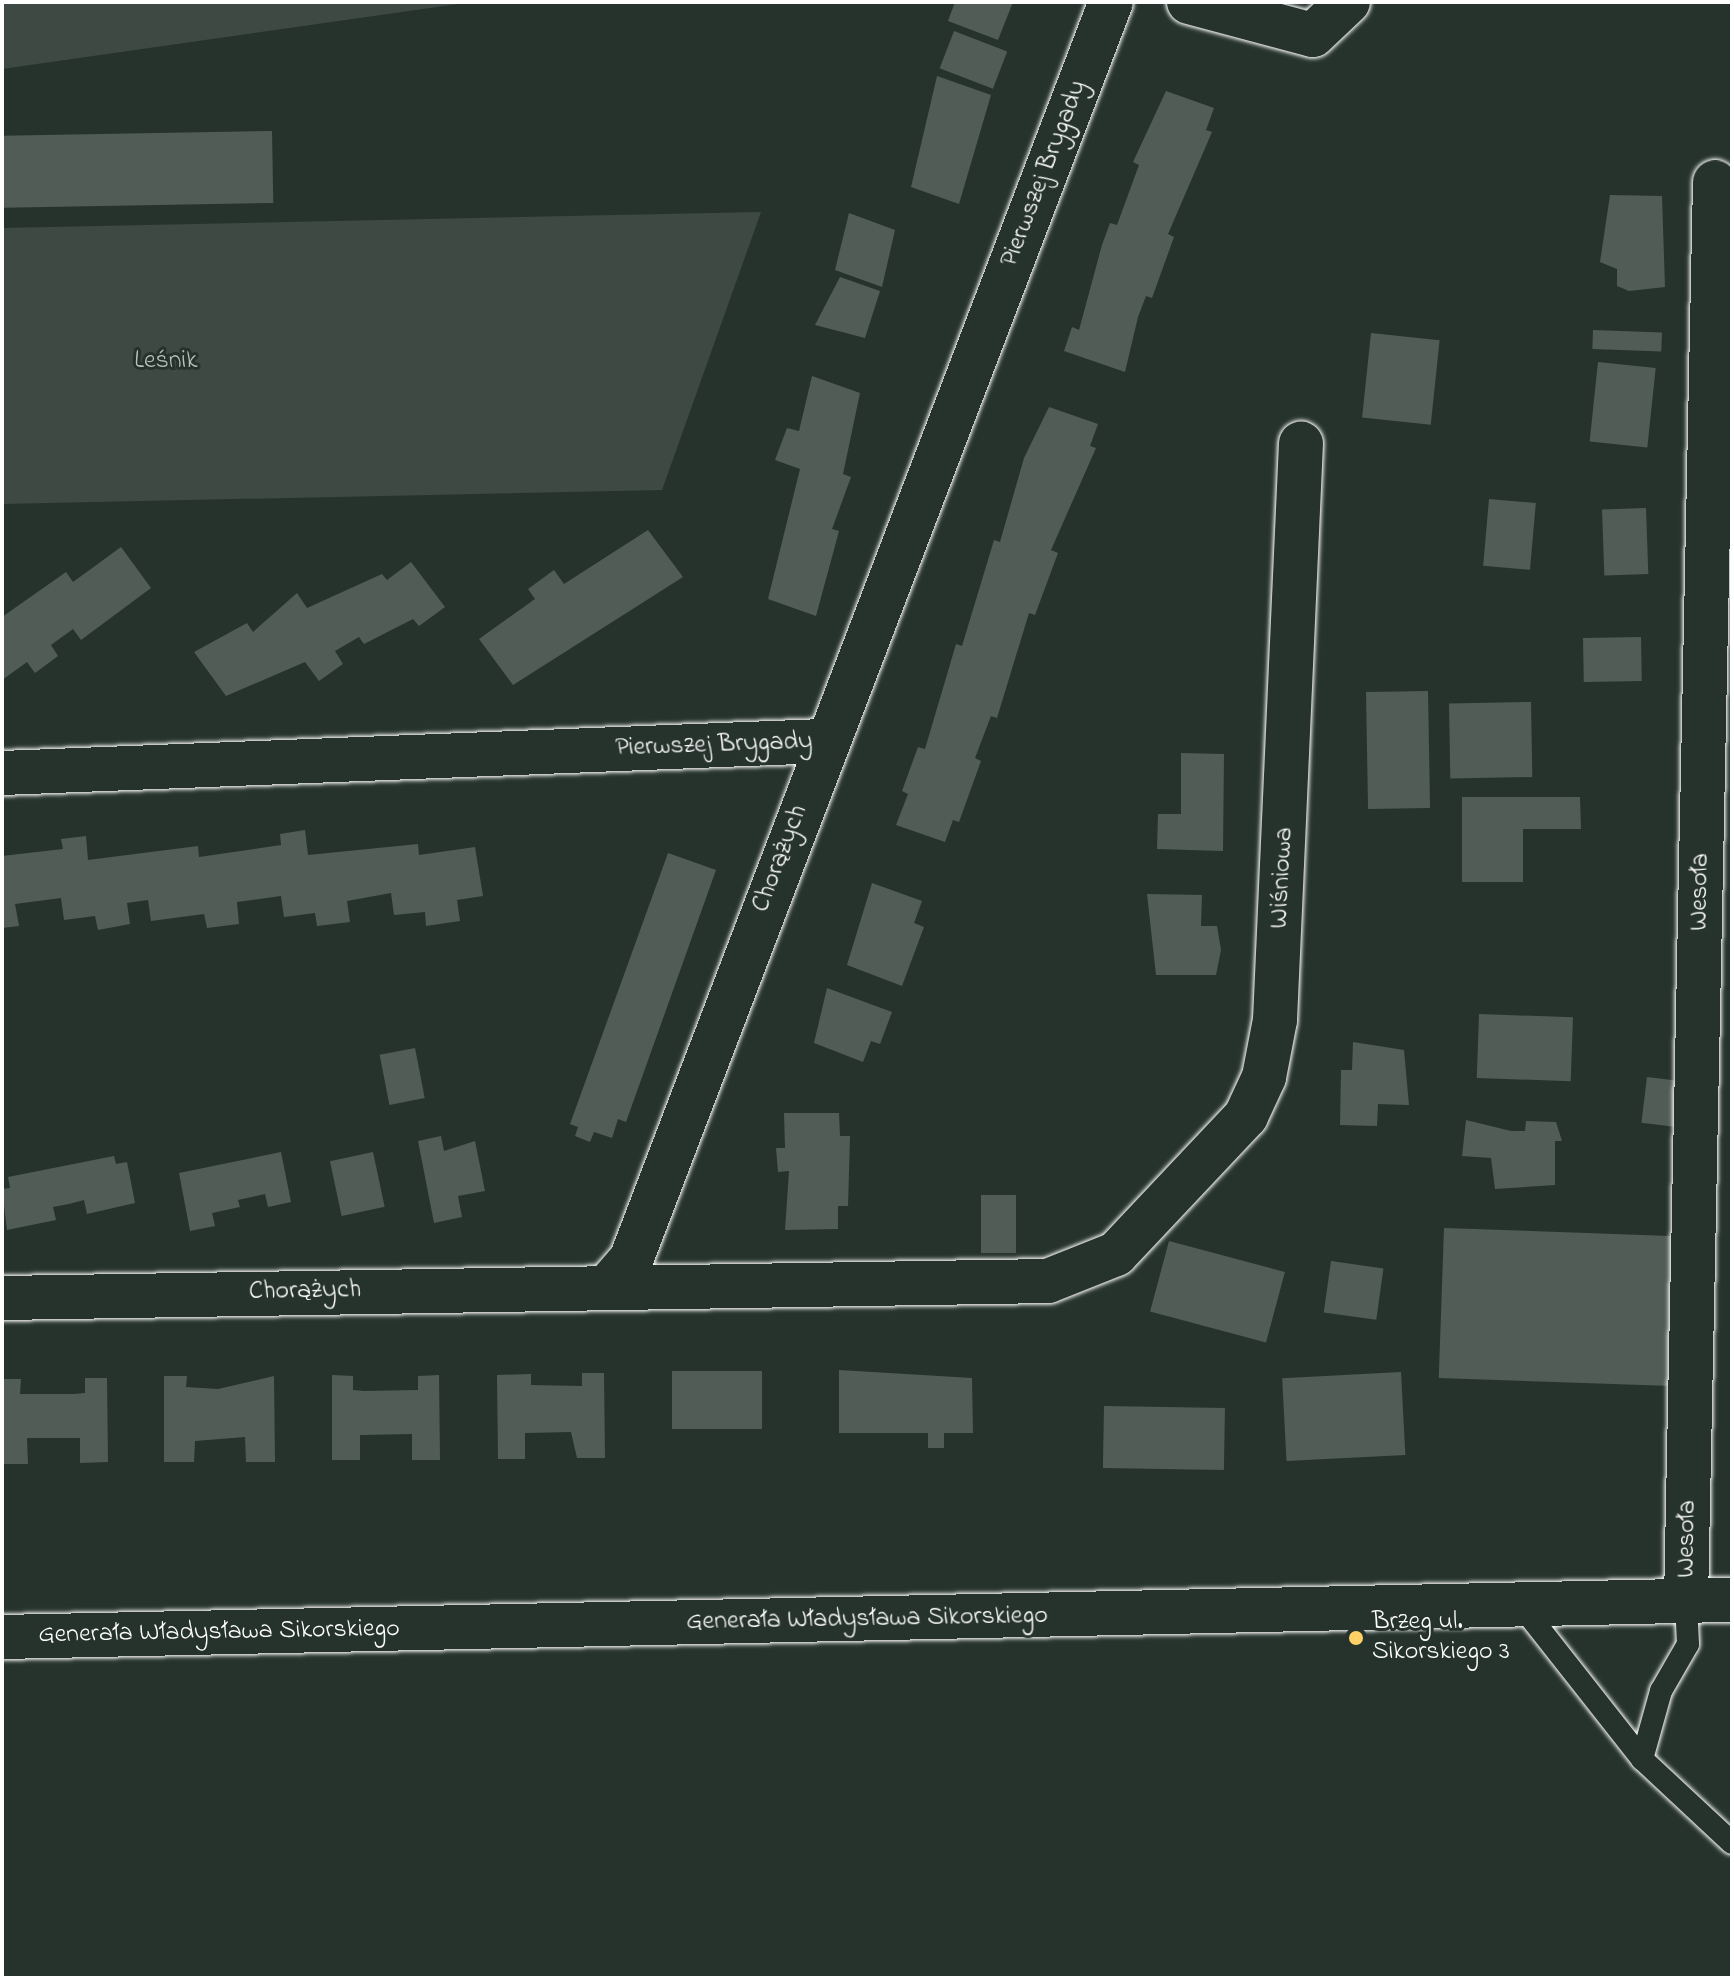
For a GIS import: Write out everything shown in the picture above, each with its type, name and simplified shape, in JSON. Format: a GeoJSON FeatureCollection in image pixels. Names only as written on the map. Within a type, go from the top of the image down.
{"type":"FeatureCollection","features":[{"type":"Feature","properties":{"kind":"street","name":"Pierwszej Brygady"},"geometry":{"type":"LineString","coordinates":[[2,773],[825,741],[1111,2]]}},
{"type":"Feature","properties":{"kind":"street"},"geometry":{"type":"LineString","coordinates":[[1189,2],[1313,35],[1348,2]]}},
{"type":"Feature","properties":{"kind":"street","name":"Wesoła"},"geometry":{"type":"LineString","coordinates":[[1686,1601],[1715,182]]}},
{"type":"Feature","properties":{"kind":"street","name":"Wiśniowa"},"geometry":{"type":"LineString","coordinates":[[1116,1254],[1246,1116],[1264,1077],[1275,1020],[1301,444]]}},
{"type":"Feature","properties":{"kind":"street","name":"Chorążych"},"geometry":{"type":"LineString","coordinates":[[608,1286],[631,1260],[825,741]]}},
{"type":"Feature","properties":{"kind":"street","name":"Chorążych"},"geometry":{"type":"LineString","coordinates":[[2,1298],[1048,1281],[1116,1254]]}},
{"type":"Feature","properties":{"kind":"street","name":"Generała Władysława Sikorskiego"},"geometry":{"type":"LineString","coordinates":[[2,1637],[1732,1600]]}},
{"type":"Feature","properties":{"kind":"lane"},"geometry":{"type":"LineString","coordinates":[[1642,1759],[1661,1691],[1688,1644],[1686,1601]]}},
{"type":"Feature","properties":{"kind":"lane"},"geometry":{"type":"LineString","coordinates":[[1520,1604],[1642,1759],[1732,1843]]}},
{"type":"Feature","properties":{"kind":"green space"},"geometry":{"type":"Polygon","coordinates":[[[2,2],[472,2],[2,69],[2,2]]]}},
{"type":"Feature","properties":{"kind":"green space","name":"Leśnik"},"geometry":{"type":"Polygon","coordinates":[[[761,212],[662,490],[2,504],[2,228],[761,212]]]}},
{"type":"Feature","properties":{"kind":"building"},"geometry":{"type":"Polygon","coordinates":[[[955,2],[1013,2],[998,40],[948,21],[955,2]]]}},
{"type":"Feature","properties":{"kind":"building"},"geometry":{"type":"Polygon","coordinates":[[[954,31],[1007,51],[993,89],[940,68],[954,31]]]}},
{"type":"Feature","properties":{"kind":"building"},"geometry":{"type":"Polygon","coordinates":[[[937,76],[991,95],[959,204],[911,187],[937,76]]]}},
{"type":"Feature","properties":{"kind":"building"},"geometry":{"type":"Polygon","coordinates":[[[1166,91],[1214,108],[1206,130],[1212,132],[1168,234],[1174,237],[1152,298],[1146,296],[1138,317],[1125,372],[1064,351],[1072,327],[1079,330],[1110,223],[1117,225],[1139,165],[1133,162],[1166,91]]]}},
{"type":"Feature","properties":{"kind":"building"},"geometry":{"type":"Polygon","coordinates":[[[272,131],[273,203],[3,208],[2,136],[272,131]]]}},
{"type":"Feature","properties":{"kind":"building"},"geometry":{"type":"Polygon","coordinates":[[[1610,195],[1662,196],[1665,287],[1629,291],[1617,286],[1617,269],[1600,262],[1610,195]]]}},
{"type":"Feature","properties":{"kind":"building"},"geometry":{"type":"Polygon","coordinates":[[[849,213],[895,230],[882,287],[835,270],[849,213]]]}},
{"type":"Feature","properties":{"kind":"building"},"geometry":{"type":"Polygon","coordinates":[[[840,277],[880,291],[865,338],[815,325],[840,277]]]}},
{"type":"Feature","properties":{"kind":"building"},"geometry":{"type":"Polygon","coordinates":[[[1593,330],[1662,332],[1661,351],[1592,349],[1593,330]]]}},
{"type":"Feature","properties":{"kind":"building"},"geometry":{"type":"Polygon","coordinates":[[[1371,333],[1440,340],[1431,425],[1362,418],[1371,333]]]}},
{"type":"Feature","properties":{"kind":"building"},"geometry":{"type":"Polygon","coordinates":[[[1598,362],[1656,368],[1647,448],[1590,442],[1598,362]]]}},
{"type":"Feature","properties":{"kind":"building"},"geometry":{"type":"Polygon","coordinates":[[[812,376],[860,393],[843,474],[851,477],[832,529],[839,531],[816,616],[768,599],[800,469],[775,460],[787,428],[799,431],[812,376]]]}},
{"type":"Feature","properties":{"kind":"building"},"geometry":{"type":"Polygon","coordinates":[[[1049,407],[1098,424],[1090,446],[1096,448],[1051,550],[1058,553],[1035,615],[1029,613],[997,718],[991,716],[975,758],[981,761],[959,822],[953,820],[945,842],[896,825],[908,794],[902,791],[918,747],[925,749],[956,644],[962,646],[994,540],[1000,542],[1024,458],[1049,407]]]}},
{"type":"Feature","properties":{"kind":"building"},"geometry":{"type":"Polygon","coordinates":[[[1489,499],[1536,503],[1530,570],[1483,566],[1489,499]]]}},
{"type":"Feature","properties":{"kind":"building"},"geometry":{"type":"Polygon","coordinates":[[[1646,508],[1648,574],[1604,575],[1602,510],[1646,508]]]}},
{"type":"Feature","properties":{"kind":"building"},"geometry":{"type":"Polygon","coordinates":[[[648,530],[683,577],[513,685],[479,639],[535,599],[528,589],[554,570],[564,584],[648,530]]]}},
{"type":"Feature","properties":{"kind":"building"},"geometry":{"type":"Polygon","coordinates":[[[121,547],[151,588],[81,640],[73,629],[51,645],[58,656],[35,673],[27,662],[2,680],[2,617],[66,572],[73,582],[121,547]]]}},
{"type":"Feature","properties":{"kind":"building"},"geometry":{"type":"Polygon","coordinates":[[[411,562],[445,607],[419,626],[413,619],[364,644],[359,637],[335,651],[343,664],[319,681],[305,662],[226,696],[194,652],[247,623],[253,632],[297,593],[307,608],[382,574],[387,580],[411,562]]]}},
{"type":"Feature","properties":{"kind":"building"},"geometry":{"type":"Polygon","coordinates":[[[1641,637],[1642,681],[1584,682],[1583,638],[1641,637]]]}},
{"type":"Feature","properties":{"kind":"building"},"geometry":{"type":"Polygon","coordinates":[[[1428,691],[1430,808],[1368,809],[1366,692],[1428,691]]]}},
{"type":"Feature","properties":{"kind":"building"},"geometry":{"type":"Polygon","coordinates":[[[1531,702],[1532,777],[1450,778],[1449,703],[1531,702]]]}},
{"type":"Feature","properties":{"kind":"building"},"geometry":{"type":"Polygon","coordinates":[[[1181,753],[1224,754],[1223,851],[1157,849],[1158,814],[1181,814],[1181,753]]]}},
{"type":"Feature","properties":{"kind":"building"},"geometry":{"type":"Polygon","coordinates":[[[1462,797],[1580,797],[1581,829],[1523,829],[1523,882],[1462,882],[1462,797]]]}},
{"type":"Feature","properties":{"kind":"building"},"geometry":{"type":"Polygon","coordinates":[[[305,830],[308,855],[418,844],[419,855],[475,847],[483,896],[457,900],[460,921],[426,926],[425,912],[394,915],[391,893],[347,901],[350,922],[317,926],[315,913],[284,917],[281,896],[237,902],[239,924],[207,928],[204,914],[151,921],[148,900],[127,903],[130,924],[98,930],[95,916],[64,920],[61,898],[15,904],[19,926],[2,928],[2,856],[63,849],[61,839],[86,836],[88,860],[198,846],[199,857],[281,845],[280,834],[305,830]]]}},
{"type":"Feature","properties":{"kind":"building"},"geometry":{"type":"Polygon","coordinates":[[[668,853],[716,870],[626,1122],[618,1119],[612,1138],[594,1132],[590,1142],[575,1136],[578,1127],[570,1124],[668,853]]]}},
{"type":"Feature","properties":{"kind":"building"},"geometry":{"type":"Polygon","coordinates":[[[872,883],[922,901],[914,923],[924,927],[902,986],[847,965],[872,883]]]}},
{"type":"Feature","properties":{"kind":"building"},"geometry":{"type":"Polygon","coordinates":[[[1147,894],[1202,895],[1201,926],[1217,926],[1221,950],[1216,975],[1156,975],[1147,894]]]}},
{"type":"Feature","properties":{"kind":"building"},"geometry":{"type":"Polygon","coordinates":[[[827,988],[892,1012],[880,1044],[871,1041],[863,1062],[814,1043],[827,988]]]}},
{"type":"Feature","properties":{"kind":"building"},"geometry":{"type":"Polygon","coordinates":[[[1479,1014],[1573,1017],[1571,1081],[1477,1078],[1479,1014]]]}},
{"type":"Feature","properties":{"kind":"building"},"geometry":{"type":"Polygon","coordinates":[[[1353,1042],[1404,1050],[1409,1105],[1378,1104],[1377,1126],[1340,1125],[1341,1070],[1352,1070],[1353,1042]]]}},
{"type":"Feature","properties":{"kind":"building"},"geometry":{"type":"Polygon","coordinates":[[[415,1048],[425,1098],[389,1105],[380,1055],[415,1048]]]}},
{"type":"Feature","properties":{"kind":"building"},"geometry":{"type":"Polygon","coordinates":[[[1647,1077],[1680,1081],[1674,1127],[1641,1123],[1647,1077]]]}},
{"type":"Feature","properties":{"kind":"building"},"geometry":{"type":"Polygon","coordinates":[[[784,1113],[839,1113],[840,1136],[850,1136],[848,1206],[838,1206],[838,1229],[785,1230],[789,1171],[778,1172],[776,1148],[785,1148],[784,1113]]]}},
{"type":"Feature","properties":{"kind":"building"},"geometry":{"type":"Polygon","coordinates":[[[1466,1120],[1511,1131],[1525,1131],[1526,1121],[1556,1122],[1562,1141],[1555,1141],[1555,1185],[1495,1189],[1491,1158],[1462,1156],[1466,1120]]]}},
{"type":"Feature","properties":{"kind":"building"},"geometry":{"type":"Polygon","coordinates":[[[441,1136],[444,1151],[475,1141],[485,1191],[458,1196],[462,1217],[434,1223],[418,1141],[441,1136]]]}},
{"type":"Feature","properties":{"kind":"building"},"geometry":{"type":"Polygon","coordinates":[[[281,1152],[291,1202],[268,1207],[265,1194],[238,1200],[240,1207],[212,1213],[215,1226],[190,1231],[179,1173],[281,1152]]]}},
{"type":"Feature","properties":{"kind":"building"},"geometry":{"type":"Polygon","coordinates":[[[373,1152],[385,1207],[342,1216],[330,1161],[373,1152]]]}},
{"type":"Feature","properties":{"kind":"building"},"geometry":{"type":"Polygon","coordinates":[[[114,1156],[116,1164],[127,1162],[135,1203],[87,1214],[84,1200],[53,1207],[56,1220],[7,1230],[2,1189],[10,1188],[8,1177],[114,1156]]]}},
{"type":"Feature","properties":{"kind":"building"},"geometry":{"type":"Polygon","coordinates":[[[981,1195],[1016,1195],[1016,1253],[981,1253],[981,1195]]]}},
{"type":"Feature","properties":{"kind":"building"},"geometry":{"type":"Polygon","coordinates":[[[1444,1228],[1677,1236],[1672,1386],[1439,1378],[1444,1228]]]}},
{"type":"Feature","properties":{"kind":"building"},"geometry":{"type":"Polygon","coordinates":[[[1169,1241],[1285,1272],[1266,1343],[1150,1312],[1169,1241]]]}},
{"type":"Feature","properties":{"kind":"building"},"geometry":{"type":"Polygon","coordinates":[[[1331,1261],[1383,1268],[1376,1320],[1324,1312],[1331,1261]]]}},
{"type":"Feature","properties":{"kind":"building"},"geometry":{"type":"Polygon","coordinates":[[[839,1370],[972,1378],[973,1433],[944,1433],[944,1448],[928,1448],[928,1433],[839,1433],[839,1370]]]}},
{"type":"Feature","properties":{"kind":"building"},"geometry":{"type":"Polygon","coordinates":[[[672,1371],[762,1371],[762,1429],[672,1429],[672,1371]]]}},
{"type":"Feature","properties":{"kind":"building"},"geometry":{"type":"Polygon","coordinates":[[[1401,1372],[1405,1455],[1287,1461],[1282,1378],[1401,1372]]]}},
{"type":"Feature","properties":{"kind":"building"},"geometry":{"type":"Polygon","coordinates":[[[582,1373],[604,1373],[605,1458],[577,1458],[571,1432],[525,1433],[525,1459],[498,1459],[497,1375],[531,1374],[531,1385],[582,1386],[582,1373]]]}},
{"type":"Feature","properties":{"kind":"building"},"geometry":{"type":"Polygon","coordinates":[[[332,1375],[353,1376],[353,1390],[364,1391],[418,1390],[418,1376],[439,1375],[440,1460],[412,1460],[412,1434],[360,1435],[360,1460],[332,1460],[332,1375]]]}},
{"type":"Feature","properties":{"kind":"building"},"geometry":{"type":"Polygon","coordinates":[[[164,1376],[187,1376],[186,1387],[218,1389],[274,1376],[275,1462],[246,1462],[245,1437],[195,1441],[194,1462],[164,1462],[164,1376]]]}},
{"type":"Feature","properties":{"kind":"building"},"geometry":{"type":"Polygon","coordinates":[[[85,1378],[107,1378],[108,1462],[80,1463],[80,1438],[27,1438],[28,1464],[2,1464],[2,1379],[21,1379],[20,1394],[74,1394],[85,1393],[85,1378]]]}},
{"type":"Feature","properties":{"kind":"building"},"geometry":{"type":"Polygon","coordinates":[[[1104,1406],[1225,1408],[1224,1470],[1103,1468],[1104,1406]]]}},
{"type":"Feature","properties":{"kind":"place","name":"Brzeg ul. Sikorskiego 3"},"geometry":{"type":"Point","coordinates":[1356,1638]}}]}
